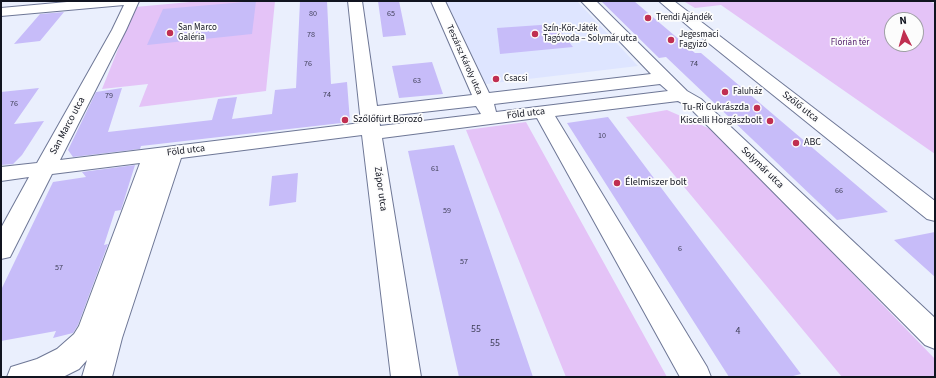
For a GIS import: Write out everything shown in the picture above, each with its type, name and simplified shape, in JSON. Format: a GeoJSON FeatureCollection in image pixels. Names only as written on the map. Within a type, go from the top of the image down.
{"type":"FeatureCollection","features":[{"type":"Feature","properties":{"kind":"street"},"geometry":{"type":"LineString","coordinates":[[1,12],[122,1]]}},
{"type":"Feature","properties":{"kind":"street","name":"San Marco utca"},"geometry":{"type":"LineString","coordinates":[[1,250],[119,30],[132,1]]}},
{"type":"Feature","properties":{"kind":"street","name":"Zápor utca"},"geometry":{"type":"LineString","coordinates":[[355,1],[370,125],[406,377]]}},
{"type":"Feature","properties":{"kind":"street","name":"Teszársz Károly utca"},"geometry":{"type":"LineString","coordinates":[[438,1],[491,118]]}},
{"type":"Feature","properties":{"kind":"street","name":"Solymár utca"},"geometry":{"type":"LineString","coordinates":[[588,1],[664,78],[682,95],[695,103],[935,336]]}},
{"type":"Feature","properties":{"kind":"street","name":"Szőlő utca"},"geometry":{"type":"LineString","coordinates":[[666,1],[935,213]]}},
{"type":"Feature","properties":{"kind":"street","name":"Föld utca"},"geometry":{"type":"LineString","coordinates":[[370,125],[482,99],[664,78]]}},
{"type":"Feature","properties":{"kind":"street","name":"Föld utca"},"geometry":{"type":"LineString","coordinates":[[1,174],[163,154],[370,125],[491,118],[682,95]]}},
{"type":"Feature","properties":{"kind":"street"},"geometry":{"type":"LineString","coordinates":[[543,112],[696,377]]}},
{"type":"Feature","properties":{"kind":"street"},"geometry":{"type":"LineString","coordinates":[[22,377],[38,373],[68,359],[84,343],[91,332],[163,154]]}},
{"type":"Feature","properties":{"kind":"street"},"geometry":{"type":"LineString","coordinates":[[97,377],[163,154]]}},
{"type":"Feature","properties":{"kind":"shaded area","name":"Szín-Kör-Játék Tagóvoda – Solymár utca"},"geometry":{"type":"Polygon","coordinates":[[[446,1],[577,1],[638,66],[486,84],[446,1]]]}},
{"type":"Feature","properties":{"kind":"green space"},"geometry":{"type":"Polygon","coordinates":[[[201,1],[275,1],[266,91],[139,107],[148,84],[102,89],[135,7],[201,1]]]}},
{"type":"Feature","properties":{"kind":"green space","name":"Flórián tér"},"geometry":{"type":"Polygon","coordinates":[[[929,1],[935,4],[935,154],[721,5],[695,8],[685,2],[929,1]]]}},
{"type":"Feature","properties":{"kind":"green space"},"geometry":{"type":"Polygon","coordinates":[[[667,110],[715,131],[935,359],[935,377],[842,377],[626,117],[667,110]]]}},
{"type":"Feature","properties":{"kind":"green space"},"geometry":{"type":"Polygon","coordinates":[[[526,122],[667,377],[566,377],[466,130],[526,122]]]}},
{"type":"Feature","properties":{"kind":"building"},"geometry":{"type":"Polygon","coordinates":[[[256,1],[252,34],[147,45],[163,9],[256,1]]]}},
{"type":"Feature","properties":{"kind":"building"},"geometry":{"type":"Polygon","coordinates":[[[300,1],[327,1],[331,84],[347,82],[350,122],[141,146],[140,149],[73,157],[68,150],[96,92],[122,88],[108,132],[212,120],[218,99],[237,97],[232,119],[272,114],[275,90],[296,88],[300,1]]]}},
{"type":"Feature","properties":{"kind":"building"},"geometry":{"type":"Polygon","coordinates":[[[378,1],[399,1],[406,35],[383,37],[378,1]]]}},
{"type":"Feature","properties":{"kind":"building","name":"Faluház"},"geometry":{"type":"Polygon","coordinates":[[[601,1],[634,1],[695,53],[701,53],[888,212],[837,220],[666,57],[659,58],[601,1]]]}},
{"type":"Feature","properties":{"kind":"building"},"geometry":{"type":"Polygon","coordinates":[[[64,12],[40,41],[14,44],[40,14],[64,12]]]}},
{"type":"Feature","properties":{"kind":"building"},"geometry":{"type":"Polygon","coordinates":[[[555,24],[573,47],[500,54],[497,28],[555,24]]]}},
{"type":"Feature","properties":{"kind":"building"},"geometry":{"type":"Polygon","coordinates":[[[432,62],[443,94],[399,98],[392,66],[432,62]]]}},
{"type":"Feature","properties":{"kind":"building"},"geometry":{"type":"Polygon","coordinates":[[[39,88],[14,124],[44,121],[22,155],[13,164],[1,165],[1,92],[39,88]]]}},
{"type":"Feature","properties":{"kind":"building"},"geometry":{"type":"Polygon","coordinates":[[[608,117],[801,374],[789,377],[729,377],[567,123],[608,117]]]}},
{"type":"Feature","properties":{"kind":"building"},"geometry":{"type":"Polygon","coordinates":[[[454,145],[533,377],[459,377],[408,151],[454,145]]]}},
{"type":"Feature","properties":{"kind":"building"},"geometry":{"type":"Polygon","coordinates":[[[135,165],[121,210],[115,211],[104,245],[108,244],[78,325],[73,333],[53,338],[56,331],[1,341],[1,290],[53,182],[86,177],[82,172],[135,165]]]}},
{"type":"Feature","properties":{"kind":"building"},"geometry":{"type":"Polygon","coordinates":[[[298,173],[296,202],[269,206],[272,176],[298,173]]]}},
{"type":"Feature","properties":{"kind":"building"},"geometry":{"type":"Polygon","coordinates":[[[935,232],[935,277],[894,240],[935,232]]]}},
{"type":"Feature","properties":{"kind":"place","name":"Trendi Ajándék"},"geometry":{"type":"Point","coordinates":[648,18]}},
{"type":"Feature","properties":{"kind":"place","name":"San Marco Galéria"},"geometry":{"type":"Point","coordinates":[170,33]}},
{"type":"Feature","properties":{"kind":"place","name":"Szín-Kör-Játék Tagóvoda – Solymár utca"},"geometry":{"type":"Point","coordinates":[535,34]}},
{"type":"Feature","properties":{"kind":"place","name":"Jegesmaci Fagyizó"},"geometry":{"type":"Point","coordinates":[671,40]}},
{"type":"Feature","properties":{"kind":"place","name":"Csacsi"},"geometry":{"type":"Point","coordinates":[496,79]}},
{"type":"Feature","properties":{"kind":"place","name":"Faluház"},"geometry":{"type":"Point","coordinates":[725,92]}},
{"type":"Feature","properties":{"kind":"place","name":"Tu-Ri Cukrászda"},"geometry":{"type":"Point","coordinates":[757,108]}},
{"type":"Feature","properties":{"kind":"place","name":"Szőlőfürt Borozó"},"geometry":{"type":"Point","coordinates":[345,120]}},
{"type":"Feature","properties":{"kind":"place","name":"Kiscelli Horgászbolt"},"geometry":{"type":"Point","coordinates":[770,121]}},
{"type":"Feature","properties":{"kind":"place","name":"ABC"},"geometry":{"type":"Point","coordinates":[796,143]}},
{"type":"Feature","properties":{"kind":"place","name":"Élelmiszer bolt"},"geometry":{"type":"Point","coordinates":[617,183]}}]}
